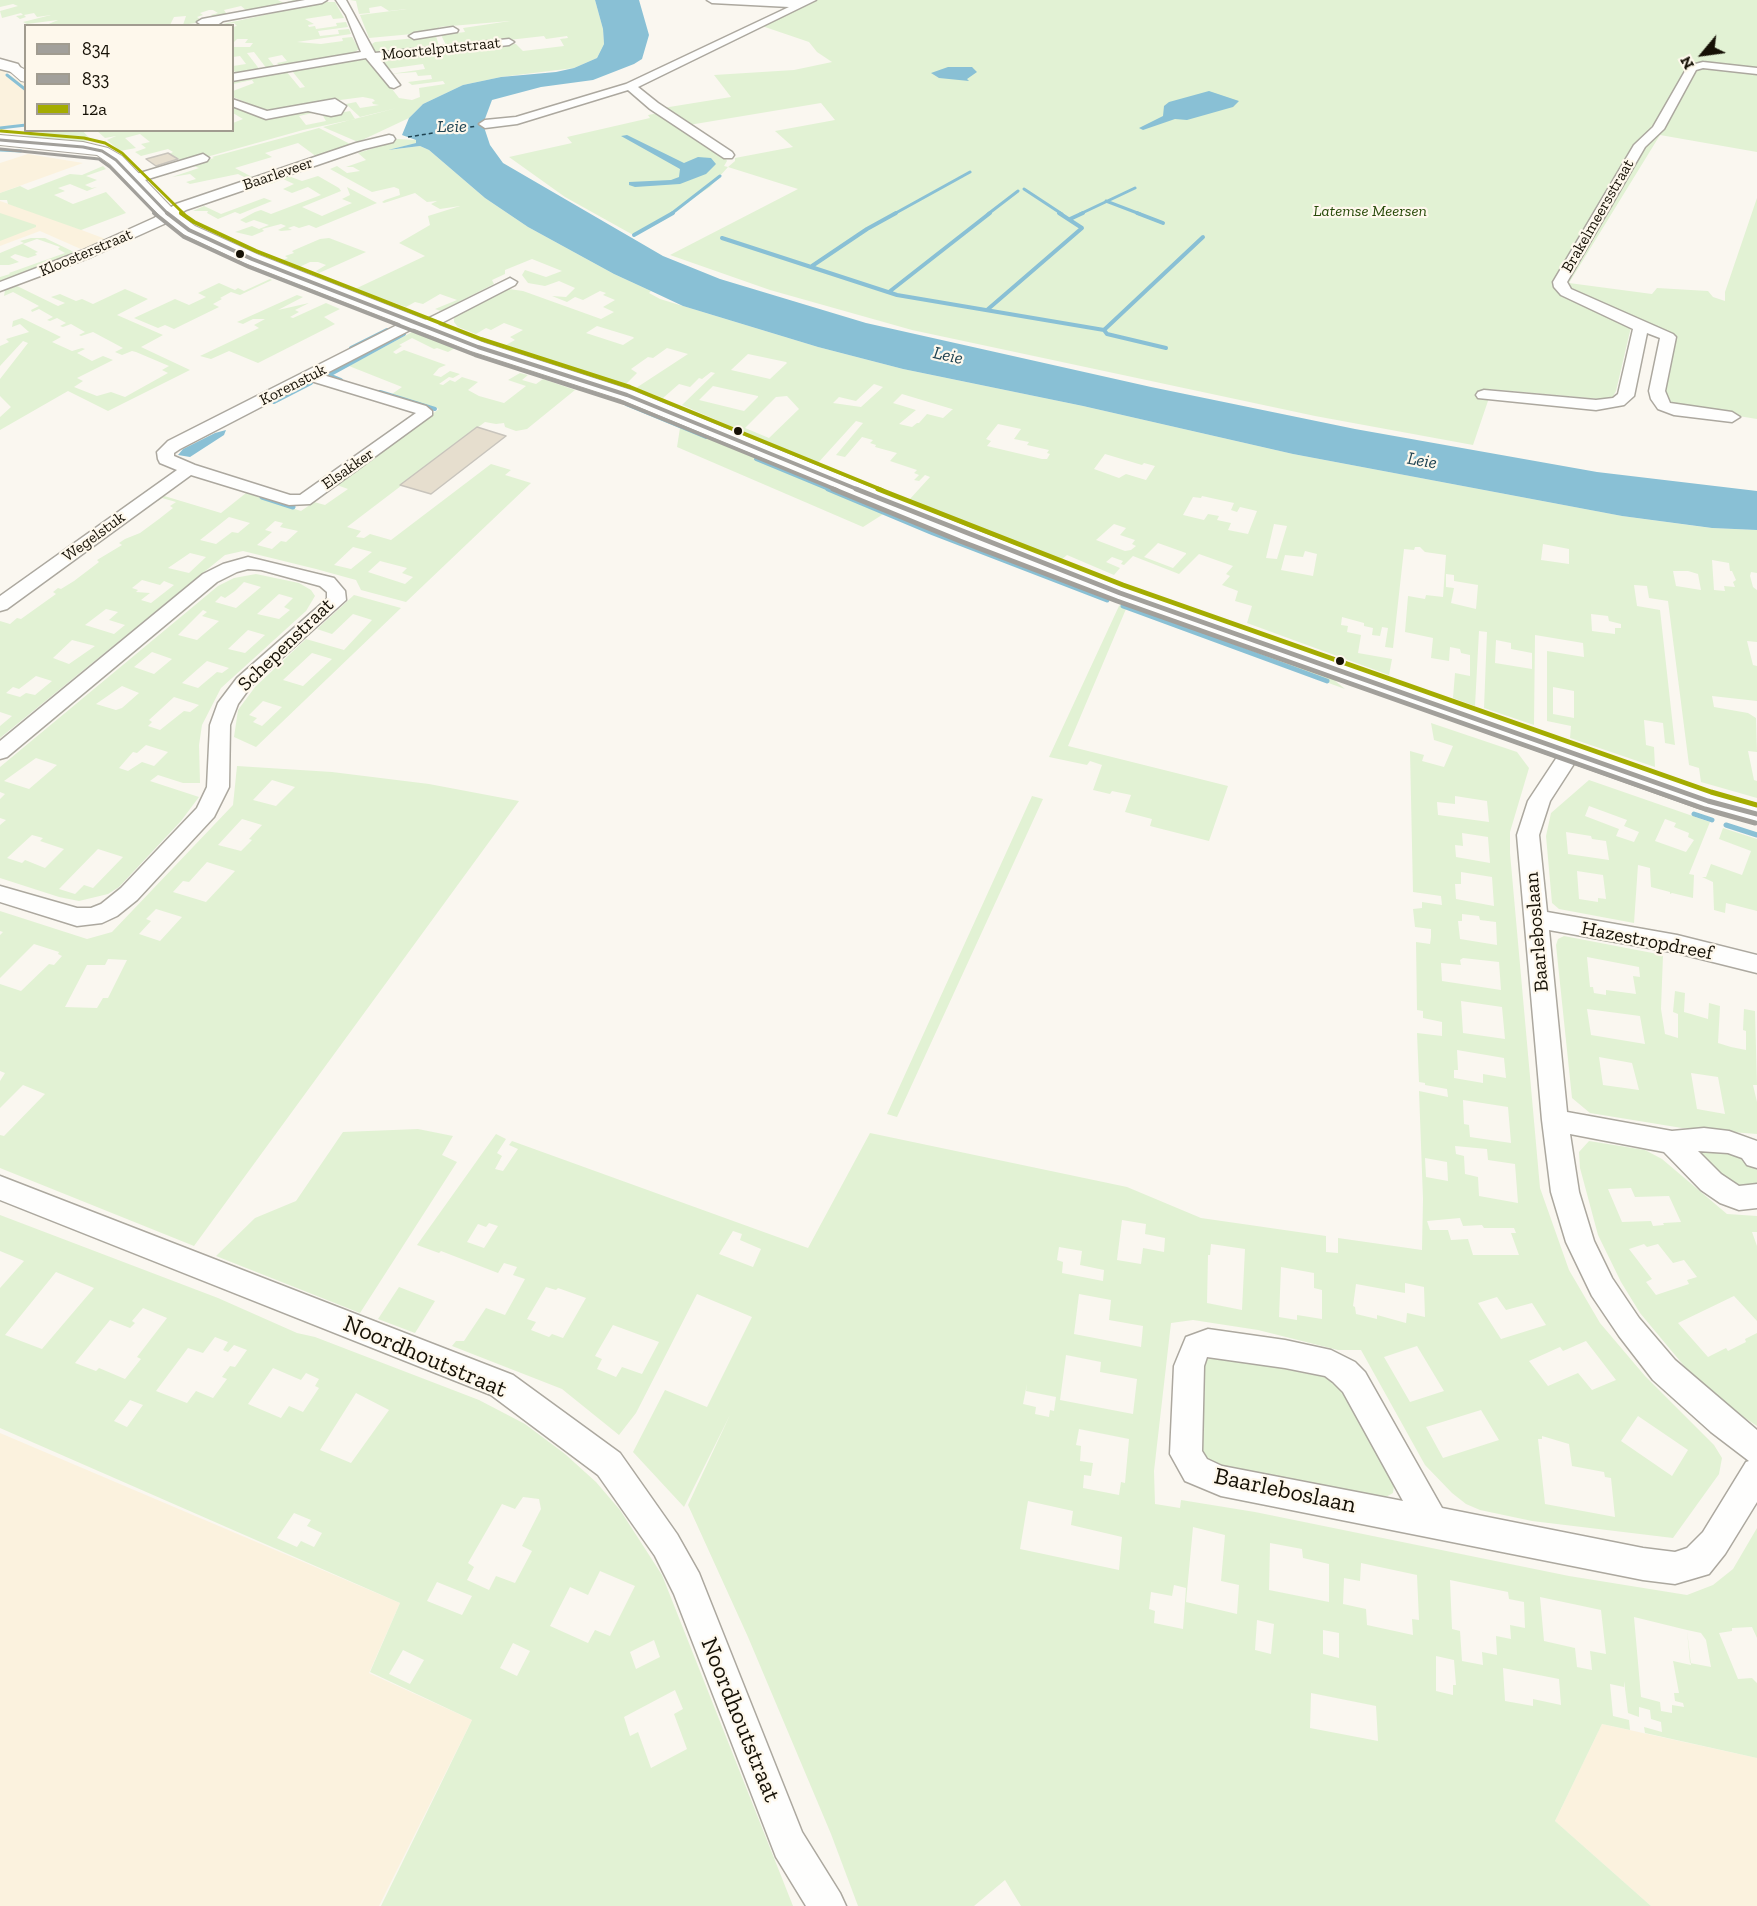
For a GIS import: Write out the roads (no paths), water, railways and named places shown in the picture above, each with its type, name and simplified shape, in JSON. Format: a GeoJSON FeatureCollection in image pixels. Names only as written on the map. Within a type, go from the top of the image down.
{"type":"FeatureCollection","features":[{"type":"Feature","properties":{"kind":"main road"},"geometry":{"type":"LineString","coordinates":[[4,63],[24,77]]}},
{"type":"Feature","properties":{"kind":"main road"},"geometry":{"type":"LineString","coordinates":[[0,139],[30,132]]}},
{"type":"Feature","properties":{"kind":"main road"},"geometry":{"type":"LineString","coordinates":[[88,132],[103,148],[102,151]]}},
{"type":"Feature","properties":{"kind":"main road"},"geometry":{"type":"LineString","coordinates":[[0,139],[102,151],[116,160],[170,215],[201,237],[417,325],[478,348],[627,395],[952,528],[1110,589],[1708,801],[1757,814]]}},
{"type":"Feature","properties":{"kind":"street"},"geometry":{"type":"LineString","coordinates":[[219,20],[322,0]]}},
{"type":"Feature","properties":{"kind":"street","name":"Moortelputstraat"},"geometry":{"type":"LineString","coordinates":[[341,0],[370,41],[371,56],[394,85]]}},
{"type":"Feature","properties":{"kind":"street"},"geometry":{"type":"LineString","coordinates":[[712,0],[715,2],[806,2]]}},
{"type":"Feature","properties":{"kind":"street"},"geometry":{"type":"LineString","coordinates":[[486,124],[517,120],[630,87],[806,2]]}},
{"type":"Feature","properties":{"kind":"street"},"geometry":{"type":"LineString","coordinates":[[398,38],[453,30]]}},
{"type":"Feature","properties":{"kind":"street","name":"Moortelputstraat"},"geometry":{"type":"LineString","coordinates":[[234,78],[371,56],[509,42]]}},
{"type":"Feature","properties":{"kind":"street","name":"Brakelmeersstraat"},"geometry":{"type":"LineString","coordinates":[[1641,327],[1566,292],[1560,282],[1640,145],[1658,129],[1692,68],[1703,66],[1757,71]]}},
{"type":"Feature","properties":{"kind":"street"},"geometry":{"type":"LineString","coordinates":[[630,87],[654,106],[728,155]]}},
{"type":"Feature","properties":{"kind":"street"},"geometry":{"type":"LineString","coordinates":[[234,103],[266,115],[310,108]]}},
{"type":"Feature","properties":{"kind":"street","name":"Baarleveer"},"geometry":{"type":"LineString","coordinates":[[170,215],[181,207],[246,184],[374,141],[388,139]]}},
{"type":"Feature","properties":{"kind":"street"},"geometry":{"type":"LineString","coordinates":[[135,178],[203,158]]}},
{"type":"Feature","properties":{"kind":"street","name":"Kloosterstraat"},"geometry":{"type":"LineString","coordinates":[[0,287],[59,266],[170,215]]}},
{"type":"Feature","properties":{"kind":"street","name":"Korenstuk"},"geometry":{"type":"LineString","coordinates":[[174,445],[311,376],[510,282]]}},
{"type":"Feature","properties":{"kind":"street"},"geometry":{"type":"LineString","coordinates":[[1484,394],[1596,405],[1618,402],[1626,396],[1641,327],[1661,332],[1668,337],[1656,391],[1664,406],[1674,410],[1732,417]]}},
{"type":"Feature","properties":{"kind":"street","name":"Elsakker"},"geometry":{"type":"LineString","coordinates":[[174,445],[165,452],[166,459],[189,469],[289,500],[304,500],[424,415],[424,411],[420,409],[311,376]]}},
{"type":"Feature","properties":{"kind":"street","name":"Wegelstuk"},"geometry":{"type":"LineString","coordinates":[[0,605],[189,469]]}},
{"type":"Feature","properties":{"kind":"street","name":"Schepenstraat"},"geometry":{"type":"LineString","coordinates":[[0,752],[210,578],[230,568],[248,563],[262,565],[327,582],[336,591],[337,600],[244,682],[228,703],[220,725],[218,787],[206,812],[129,894],[109,910],[94,917],[77,916],[0,894]]}},
{"type":"Feature","properties":{"kind":"street","name":"Baarleboslaan"},"geometry":{"type":"LineString","coordinates":[[1570,753],[1539,801],[1528,835],[1555,1120],[1565,1192],[1580,1242],[1602,1287],[1629,1328],[1664,1370],[1722,1422],[1757,1449]]}},
{"type":"Feature","properties":{"kind":"street","name":"Hazestropdreef"},"geometry":{"type":"LineString","coordinates":[[1536,919],[1677,944],[1757,964]]}},
{"type":"Feature","properties":{"kind":"street"},"geometry":{"type":"LineString","coordinates":[[1555,1120],[1672,1142],[1704,1139],[1729,1142],[1750,1150],[1757,1157]]}},
{"type":"Feature","properties":{"kind":"street"},"geometry":{"type":"LineString","coordinates":[[1672,1142],[1702,1174],[1730,1195],[1739,1198],[1757,1196]]}},
{"type":"Feature","properties":{"kind":"street","name":"Noordhoutstraat"},"geometry":{"type":"LineString","coordinates":[[0,1188],[502,1385],[609,1464],[666,1545],[687,1586],[789,1844],[827,1906]]}},
{"type":"Feature","properties":{"kind":"street","name":"Baarleboslaan"},"geometry":{"type":"LineString","coordinates":[[1431,1521],[1354,1382],[1344,1372],[1331,1364],[1286,1354],[1208,1343],[1196,1347],[1189,1366],[1186,1454],[1196,1470],[1221,1481],[1643,1564],[1675,1568],[1697,1562],[1714,1543],[1757,1473]]}},
{"type":"Feature","properties":{"kind":"water","name":"Leie"},"geometry":{"type":"Polygon","coordinates":[[[595,0],[639,0],[649,35],[642,59],[593,80],[541,87],[492,100],[483,124],[490,145],[503,163],[663,256],[720,279],[866,323],[1151,387],[1355,429],[1597,472],[1757,491],[1757,530],[1712,528],[1622,516],[1293,454],[1083,406],[903,369],[818,347],[683,306],[614,274],[528,227],[485,198],[429,150],[420,146],[388,150],[416,143],[416,140],[402,135],[409,118],[423,104],[463,85],[501,77],[556,72],[574,68],[597,58],[604,44],[603,29],[595,0]]]}},
{"type":"Feature","properties":{"kind":"water"},"geometry":{"type":"Polygon","coordinates":[[[948,67],[972,67],[977,72],[967,79],[969,81],[939,78],[931,73],[948,67]]]}},
{"type":"Feature","properties":{"kind":"water"},"geometry":{"type":"Polygon","coordinates":[[[1209,91],[1239,101],[1233,107],[1187,120],[1175,119],[1143,130],[1139,128],[1163,116],[1164,106],[1169,102],[1209,91]]]}},
{"type":"Feature","properties":{"kind":"water"},"geometry":{"type":"Polygon","coordinates":[[[627,135],[684,163],[698,157],[711,158],[716,164],[706,174],[680,184],[635,187],[629,185],[629,182],[671,180],[679,177],[680,169],[621,136],[627,135]]]}},
{"type":"Feature","properties":{"kind":"water"},"geometry":{"type":"Polygon","coordinates":[[[226,430],[224,435],[190,457],[178,455],[183,449],[226,430]]]}},
{"type":"Feature","properties":{"kind":"waterway"},"geometry":{"type":"LineString","coordinates":[[7,75],[24,88]]}},
{"type":"Feature","properties":{"kind":"waterway"},"geometry":{"type":"LineString","coordinates":[[0,128],[24,125]]}},
{"type":"Feature","properties":{"kind":"waterway"},"geometry":{"type":"LineString","coordinates":[[0,150],[21,151]]}},
{"type":"Feature","properties":{"kind":"waterway"},"geometry":{"type":"LineString","coordinates":[[894,214],[970,172]]}},
{"type":"Feature","properties":{"kind":"waterway"},"geometry":{"type":"LineString","coordinates":[[671,214],[720,176]]}},
{"type":"Feature","properties":{"kind":"waterway"},"geometry":{"type":"LineString","coordinates":[[1107,201],[1135,188]]}},
{"type":"Feature","properties":{"kind":"waterway"},"geometry":{"type":"LineString","coordinates":[[1024,189],[1062,214]]}},
{"type":"Feature","properties":{"kind":"waterway"},"geometry":{"type":"LineString","coordinates":[[988,214],[1018,191]]}},
{"type":"Feature","properties":{"kind":"waterway"},"geometry":{"type":"LineString","coordinates":[[1080,214],[1107,201]]}},
{"type":"Feature","properties":{"kind":"waterway"},"geometry":{"type":"LineString","coordinates":[[1107,201],[1140,214]]}},
{"type":"Feature","properties":{"kind":"waterway"},"geometry":{"type":"LineString","coordinates":[[634,235],[673,213]]}},
{"type":"Feature","properties":{"kind":"waterway"},"geometry":{"type":"LineString","coordinates":[[812,266],[867,229],[896,213]]}},
{"type":"Feature","properties":{"kind":"waterway"},"geometry":{"type":"LineString","coordinates":[[889,292],[990,213]]}},
{"type":"Feature","properties":{"kind":"waterway"},"geometry":{"type":"LineString","coordinates":[[987,310],[1082,228],[1059,213]]}},
{"type":"Feature","properties":{"kind":"waterway"},"geometry":{"type":"LineString","coordinates":[[1070,219],[1083,213]]}},
{"type":"Feature","properties":{"kind":"waterway"},"geometry":{"type":"LineString","coordinates":[[1137,213],[1163,223]]}},
{"type":"Feature","properties":{"kind":"waterway"},"geometry":{"type":"LineString","coordinates":[[1104,330],[1203,237]]}},
{"type":"Feature","properties":{"kind":"waterway"},"geometry":{"type":"LineString","coordinates":[[722,238],[897,295],[1104,330]]}},
{"type":"Feature","properties":{"kind":"waterway"},"geometry":{"type":"LineString","coordinates":[[351,348],[387,330]]}},
{"type":"Feature","properties":{"kind":"waterway"},"geometry":{"type":"LineString","coordinates":[[1104,330],[1107,334],[1166,348]]}},
{"type":"Feature","properties":{"kind":"waterway"},"geometry":{"type":"LineString","coordinates":[[341,380],[329,375],[404,334]]}},
{"type":"Feature","properties":{"kind":"waterway"},"geometry":{"type":"LineString","coordinates":[[274,402],[311,383]]}},
{"type":"Feature","properties":{"kind":"waterway"},"geometry":{"type":"LineString","coordinates":[[380,392],[435,409]]}},
{"type":"Feature","properties":{"kind":"waterway"},"geometry":{"type":"LineString","coordinates":[[626,404],[706,437]]}},
{"type":"Feature","properties":{"kind":"waterway"},"geometry":{"type":"LineString","coordinates":[[756,459],[831,490]]}},
{"type":"Feature","properties":{"kind":"waterway"},"geometry":{"type":"LineString","coordinates":[[828,489],[933,533],[1107,600]]}},
{"type":"Feature","properties":{"kind":"waterway"},"geometry":{"type":"LineString","coordinates":[[262,497],[293,507]]}},
{"type":"Feature","properties":{"kind":"waterway"},"geometry":{"type":"LineString","coordinates":[[1123,606],[1327,681]]}},
{"type":"Feature","properties":{"kind":"waterway"},"geometry":{"type":"LineString","coordinates":[[1694,814],[1712,820]]}},
{"type":"Feature","properties":{"kind":"waterway"},"geometry":{"type":"LineString","coordinates":[[1726,825],[1757,835]]}},
{"type":"Feature","properties":{"kind":"park label","name":"Latemse Meersen"},"geometry":{"type":"Point","coordinates":[1370,211]}}]}
